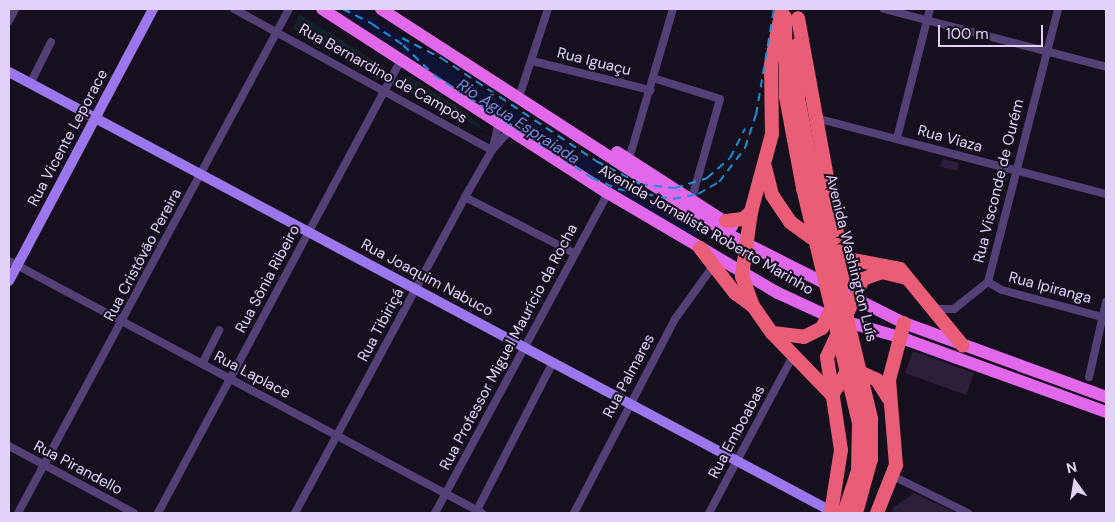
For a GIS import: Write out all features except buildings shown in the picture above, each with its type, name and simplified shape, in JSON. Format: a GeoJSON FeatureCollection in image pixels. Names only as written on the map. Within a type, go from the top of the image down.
{"type":"FeatureCollection","features":[{"type":"Feature","properties":{"kind":"highway"},"geometry":{"type":"LineString","coordinates":[[784,9],[772,51],[772,134],[765,164],[741,241],[741,272],[754,307],[772,333],[832,395]]}},
{"type":"Feature","properties":{"kind":"highway","name":"Avenida Washington Luís"},"geometry":{"type":"LineString","coordinates":[[784,9],[786,97],[871,419],[871,458],[856,513]]}},
{"type":"Feature","properties":{"kind":"highway"},"geometry":{"type":"LineString","coordinates":[[798,13],[816,118],[844,258],[846,294],[836,319],[827,357],[841,450],[835,513]]}},
{"type":"Feature","properties":{"kind":"highway","name":"Avenida Washington Luís"},"geometry":{"type":"LineString","coordinates":[[798,13],[798,98],[809,187],[859,423],[858,470],[835,513]]}},
{"type":"Feature","properties":{"kind":"highway"},"geometry":{"type":"LineString","coordinates":[[765,164],[772,195],[802,232],[822,238],[832,236],[838,227]]}},
{"type":"Feature","properties":{"kind":"highway"},"geometry":{"type":"LineString","coordinates":[[726,220],[744,219],[751,212]]}},
{"type":"Feature","properties":{"kind":"highway"},"geometry":{"type":"LineString","coordinates":[[700,248],[716,263],[735,293],[754,307]]}},
{"type":"Feature","properties":{"kind":"highway"},"geometry":{"type":"LineString","coordinates":[[844,258],[886,263],[900,269],[962,346]]}},
{"type":"Feature","properties":{"kind":"highway"},"geometry":{"type":"LineString","coordinates":[[846,294],[863,279],[872,274],[906,278]]}},
{"type":"Feature","properties":{"kind":"highway"},"geometry":{"type":"LineString","coordinates":[[772,333],[804,337],[815,334],[836,319]]}},
{"type":"Feature","properties":{"kind":"highway"},"geometry":{"type":"LineString","coordinates":[[877,513],[896,465],[890,400],[890,374],[904,323]]}},
{"type":"Feature","properties":{"kind":"highway"},"geometry":{"type":"LineString","coordinates":[[832,395],[845,375],[857,371],[877,380],[890,400]]}},
{"type":"Feature","properties":{"kind":"main road","name":"Avenida Jornalista Roberto Marinho"},"geometry":{"type":"LineString","coordinates":[[322,9],[402,58],[608,193],[700,248]]}},
{"type":"Feature","properties":{"kind":"main road","name":"Avenida Jornalista Roberto Marinho"},"geometry":{"type":"LineString","coordinates":[[381,9],[741,241],[904,323],[962,346],[1106,397]]}},
{"type":"Feature","properties":{"kind":"main road"},"geometry":{"type":"LineString","coordinates":[[557,124],[571,125],[692,198],[726,220],[738,232],[741,241]]}},
{"type":"Feature","properties":{"kind":"main road","name":"Avenida Jornalista Roberto Marinho"},"geometry":{"type":"LineString","coordinates":[[716,263],[741,272],[836,319],[899,337],[1106,412]]}},
{"type":"Feature","properties":{"kind":"street"},"geometry":{"type":"LineString","coordinates":[[9,21],[15,9]]}},
{"type":"Feature","properties":{"kind":"street","name":"Rua Vicente Leporace"},"geometry":{"type":"LineString","coordinates":[[9,281],[13,263],[153,9]]}},
{"type":"Feature","properties":{"kind":"street","name":"Rua Bernardino de Campos"},"geometry":{"type":"LineString","coordinates":[[234,9],[492,150]]}},
{"type":"Feature","properties":{"kind":"street","name":"Rua Cristóvão Pereira"},"geometry":{"type":"LineString","coordinates":[[18,513],[123,322],[289,9]]}},
{"type":"Feature","properties":{"kind":"street"},"geometry":{"type":"LineString","coordinates":[[518,97],[532,61],[548,9]]}},
{"type":"Feature","properties":{"kind":"street"},"geometry":{"type":"LineString","coordinates":[[629,159],[673,9]]}},
{"type":"Feature","properties":{"kind":"street"},"geometry":{"type":"LineString","coordinates":[[884,9],[1046,53],[1106,67]]}},
{"type":"Feature","properties":{"kind":"street"},"geometry":{"type":"LineString","coordinates":[[897,138],[930,9]]}},
{"type":"Feature","properties":{"kind":"street","name":"Rua Visconde de Ourém"},"geometry":{"type":"LineString","coordinates":[[922,296],[938,309],[954,309],[988,282],[1058,9]]}},
{"type":"Feature","properties":{"kind":"street"},"geometry":{"type":"LineString","coordinates":[[30,84],[52,42]]}},
{"type":"Feature","properties":{"kind":"street","name":"Rua Sônia Ribeiro"},"geometry":{"type":"LineString","coordinates":[[158,513],[402,58]]}},
{"type":"Feature","properties":{"kind":"street","name":"Rua Iguaçu"},"geometry":{"type":"LineString","coordinates":[[532,61],[650,90]]}},
{"type":"Feature","properties":{"kind":"street","name":"Rua Joaquim Nabuco"},"geometry":{"type":"LineString","coordinates":[[9,72],[835,513]]}},
{"type":"Feature","properties":{"kind":"street"},"geometry":{"type":"LineString","coordinates":[[653,78],[714,95],[720,104],[692,198]]}},
{"type":"Feature","properties":{"kind":"street","name":"Rua Viaza"},"geometry":{"type":"LineString","coordinates":[[816,118],[1106,194]]}},
{"type":"Feature","properties":{"kind":"street","name":"Rua Tibiriçá"},"geometry":{"type":"LineString","coordinates":[[492,150],[499,122]]}},
{"type":"Feature","properties":{"kind":"street","name":"Rua Tibiriçá"},"geometry":{"type":"LineString","coordinates":[[295,513],[465,197],[492,150],[511,129]]}},
{"type":"Feature","properties":{"kind":"street","name":"Rua Professor Miguel Maurício da Rocha"},"geometry":{"type":"LineString","coordinates":[[435,513],[523,346],[608,193]]}},
{"type":"Feature","properties":{"kind":"street"},"geometry":{"type":"LineString","coordinates":[[465,197],[574,253]]}},
{"type":"Feature","properties":{"kind":"street","name":"Rua Laplace"},"geometry":{"type":"LineString","coordinates":[[13,263],[480,512]]}},
{"type":"Feature","properties":{"kind":"street","name":"Rua Palmares"},"geometry":{"type":"LineString","coordinates":[[574,513],[674,319],[716,263]]}},
{"type":"Feature","properties":{"kind":"street","name":"Rua Ipiranga"},"geometry":{"type":"LineString","coordinates":[[988,282],[1002,290],[1104,317]]}},
{"type":"Feature","properties":{"kind":"street"},"geometry":{"type":"LineString","coordinates":[[1089,377],[1106,302]]}},
{"type":"Feature","properties":{"kind":"street"},"geometry":{"type":"LineString","coordinates":[[202,364],[219,330]]}},
{"type":"Feature","properties":{"kind":"street"},"geometry":{"type":"LineString","coordinates":[[480,512],[553,362]]}},
{"type":"Feature","properties":{"kind":"street","name":"Rua Emboabas"},"geometry":{"type":"LineString","coordinates":[[709,513],[789,363]]}},
{"type":"Feature","properties":{"kind":"street","name":"Rua Pirandello"},"geometry":{"type":"LineString","coordinates":[[9,446],[134,513]]}},
{"type":"Feature","properties":{"kind":"street"},"geometry":{"type":"LineString","coordinates":[[893,476],[968,513]]}},
{"type":"Feature","properties":{"kind":"shaded area"},"geometry":{"type":"Polygon","coordinates":[[[299,14],[383,66],[382,73],[377,73],[293,28],[299,14]]]}},
{"type":"Feature","properties":{"kind":"shaded area"},"geometry":{"type":"Polygon","coordinates":[[[400,76],[411,77],[467,113],[487,132],[395,84],[400,76]]]}},
{"type":"Feature","properties":{"kind":"waterway","name":"Rio Água Espraiada"},"geometry":{"type":"LineString","coordinates":[[348,9],[690,232]]}},
{"type":"Feature","properties":{"kind":"railway"},"geometry":{"type":"LineString","coordinates":[[343,9],[372,24],[403,45],[434,75],[592,178],[618,189],[673,199],[698,194],[719,182],[745,148],[756,115],[774,9]]}},
{"type":"Feature","properties":{"kind":"railway"},"geometry":{"type":"LineString","coordinates":[[402,38],[441,58],[596,161],[640,184],[675,188],[707,178],[730,158],[745,129]]}}]}
